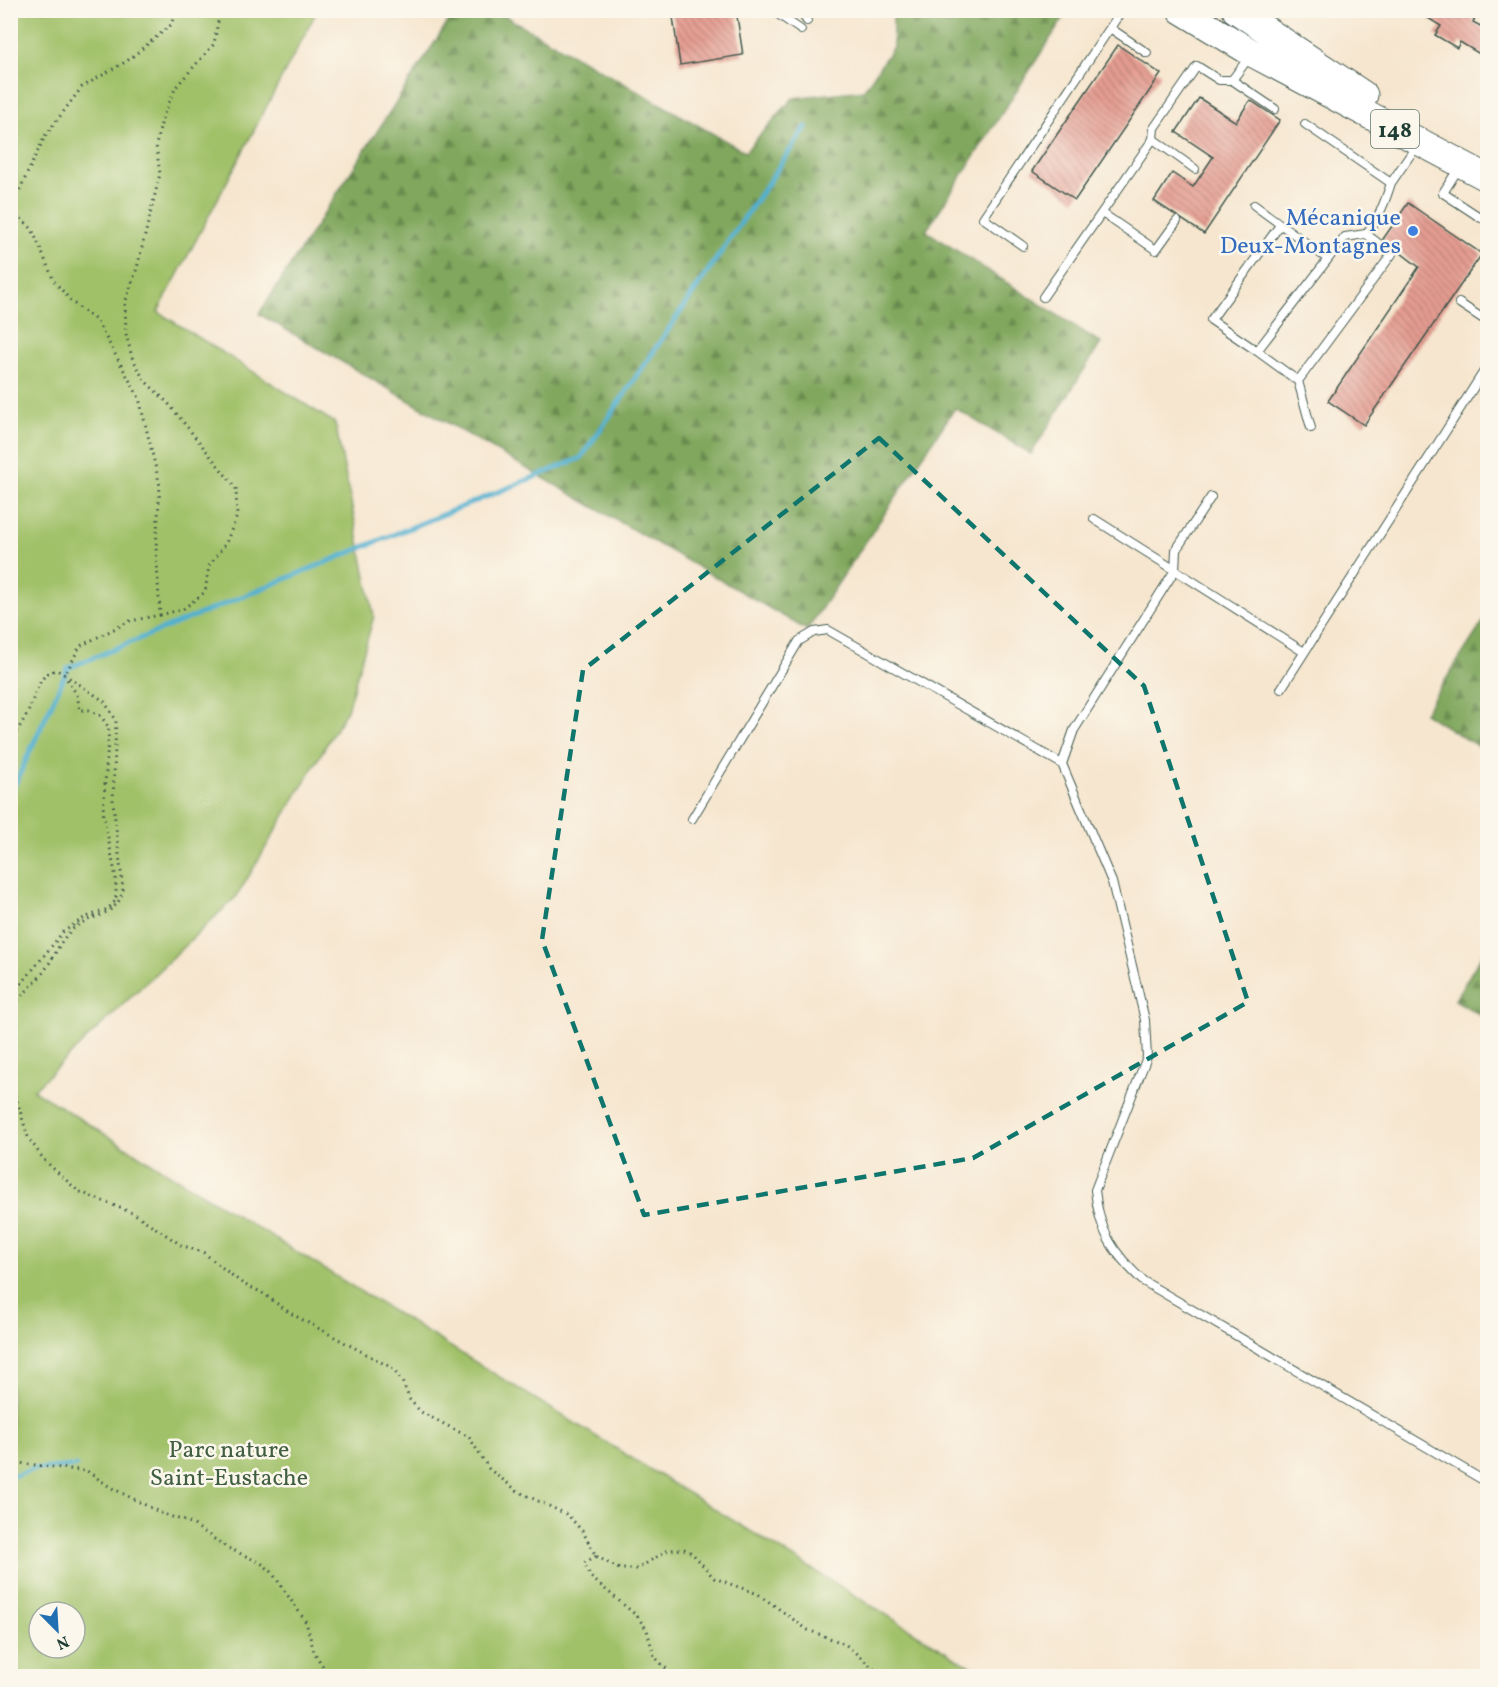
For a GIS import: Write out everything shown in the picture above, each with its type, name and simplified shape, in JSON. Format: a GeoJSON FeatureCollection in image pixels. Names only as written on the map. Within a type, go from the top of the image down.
{"type":"FeatureCollection","features":[{"type":"Feature","properties":{"kind":"main road","name":"148"},"geometry":{"type":"LineString","coordinates":[[1181,10],[1260,42],[1488,178]]}},
{"type":"Feature","properties":{"kind":"main road","name":"148"},"geometry":{"type":"LineString","coordinates":[[1236,10],[1260,42]]}},
{"type":"Feature","properties":{"kind":"lane"},"geometry":{"type":"LineString","coordinates":[[772,10],[801,30]]}},
{"type":"Feature","properties":{"kind":"lane"},"geometry":{"type":"LineString","coordinates":[[799,10],[807,21]]}},
{"type":"Feature","properties":{"kind":"lane"},"geometry":{"type":"LineString","coordinates":[[1023,246],[983,218],[1122,10]]}},
{"type":"Feature","properties":{"kind":"lane"},"geometry":{"type":"LineString","coordinates":[[1110,28],[1146,53]]}},
{"type":"Feature","properties":{"kind":"lane"},"geometry":{"type":"LineString","coordinates":[[1232,80],[1260,42]]}},
{"type":"Feature","properties":{"kind":"lane"},"geometry":{"type":"LineString","coordinates":[[1042,297],[1153,139],[1154,128],[1197,66],[1218,80],[1232,80],[1275,110]]}},
{"type":"Feature","properties":{"kind":"lane"},"geometry":{"type":"LineString","coordinates":[[1305,124],[1392,183]]}},
{"type":"Feature","properties":{"kind":"lane"},"geometry":{"type":"LineString","coordinates":[[1153,139],[1195,169]]}},
{"type":"Feature","properties":{"kind":"lane"},"geometry":{"type":"LineString","coordinates":[[1366,234],[1384,207],[1392,183],[1421,139]]}},
{"type":"Feature","properties":{"kind":"lane"},"geometry":{"type":"LineString","coordinates":[[1462,163],[1443,193],[1481,218],[1488,208]]}},
{"type":"Feature","properties":{"kind":"lane"},"geometry":{"type":"LineString","coordinates":[[1254,205],[1328,259]]}},
{"type":"Feature","properties":{"kind":"lane"},"geometry":{"type":"LineString","coordinates":[[1102,213],[1156,250],[1177,221]]}},
{"type":"Feature","properties":{"kind":"lane"},"geometry":{"type":"LineString","coordinates":[[1280,225],[1211,320],[1298,381],[1311,428]]}},
{"type":"Feature","properties":{"kind":"lane"},"geometry":{"type":"LineString","coordinates":[[1257,351],[1345,237],[1366,234],[1392,254],[1298,381]]}},
{"type":"Feature","properties":{"kind":"lane"},"geometry":{"type":"LineString","coordinates":[[1459,303],[1488,322]]}},
{"type":"Feature","properties":{"kind":"lane"},"geometry":{"type":"LineString","coordinates":[[1281,689],[1488,365]]}},
{"type":"Feature","properties":{"kind":"lane"},"geometry":{"type":"LineString","coordinates":[[1210,497],[1176,550],[1175,570],[1074,730],[1062,764],[1065,777],[1112,882],[1145,1020],[1147,1057],[1095,1190],[1104,1233],[1122,1262],[1143,1281],[1488,1483]]}},
{"type":"Feature","properties":{"kind":"lane"},"geometry":{"type":"LineString","coordinates":[[1094,519],[1304,652]]}},
{"type":"Feature","properties":{"kind":"lane"},"geometry":{"type":"LineString","coordinates":[[692,819],[799,641],[814,632],[828,630],[1062,764]]}},
{"type":"Feature","properties":{"kind":"path"},"geometry":{"type":"LineString","coordinates":[[160,615],[156,547],[160,486],[139,398],[97,321],[73,303],[54,281],[32,229],[11,208],[45,136],[82,87],[126,61],[171,25],[176,10]]}},
{"type":"Feature","properties":{"kind":"path"},"geometry":{"type":"LineString","coordinates":[[64,675],[80,646],[130,621],[183,609],[205,592],[209,566],[226,543],[237,516],[236,488],[168,403],[144,380],[132,357],[126,334],[125,303],[137,268],[160,174],[156,145],[163,116],[176,87],[214,44],[220,10]]}},
{"type":"Feature","properties":{"kind":"path"},"geometry":{"type":"LineString","coordinates":[[10,742],[29,711],[43,678],[52,670],[57,670],[104,701],[116,720],[113,802],[122,863],[121,897],[104,915],[80,923],[71,930],[61,941],[44,973],[10,1009]]}},
{"type":"Feature","properties":{"kind":"path"},"geometry":{"type":"LineString","coordinates":[[10,998],[63,933],[84,918],[108,909],[116,900],[116,878],[103,812],[109,728],[100,716],[88,710],[80,710],[77,695],[64,675]]}},
{"type":"Feature","properties":{"kind":"path"},"geometry":{"type":"LineString","coordinates":[[10,1078],[28,1137],[37,1153],[68,1184],[91,1198],[125,1209],[181,1245],[204,1253],[243,1284],[261,1292],[290,1312],[392,1368],[402,1381],[410,1400],[421,1412],[469,1437],[489,1469],[519,1492],[568,1515],[583,1532],[596,1556],[619,1569],[637,1569],[668,1550],[684,1549],[692,1553],[714,1578],[758,1594],[807,1630],[845,1644],[882,1677]]}},
{"type":"Feature","properties":{"kind":"path"},"geometry":{"type":"LineString","coordinates":[[10,1462],[87,1471],[110,1487],[163,1514],[191,1523],[226,1547],[266,1567],[306,1622],[314,1652],[329,1677]]}},
{"type":"Feature","properties":{"kind":"path"},"geometry":{"type":"LineString","coordinates":[[596,1556],[584,1563],[588,1574],[637,1616],[647,1630],[654,1656],[673,1677]]}},
{"type":"Feature","properties":{"kind":"highlighted area"},"geometry":{"type":"Polygon","coordinates":[[[879,438],[1144,686],[1248,1002],[973,1158],[644,1215],[542,940],[583,670],[879,438]]]}},
{"type":"Feature","properties":{"kind":"green space","name":"Parc nature Saint-Eustache"},"geometry":{"type":"Polygon","coordinates":[[[11,10],[317,11],[158,312],[335,423],[374,616],[347,710],[237,896],[33,1090],[986,1676],[11,1676],[11,10]]]}},
{"type":"Feature","properties":{"kind":"green space"},"geometry":{"type":"Polygon","coordinates":[[[455,11],[496,11],[745,152],[793,98],[864,90],[893,47],[893,11],[1068,11],[926,231],[1101,343],[1031,454],[955,408],[807,630],[259,314],[455,11]]]}},
{"type":"Feature","properties":{"kind":"green space"},"geometry":{"type":"Polygon","coordinates":[[[1487,616],[1487,752],[1424,713],[1487,616]]]}},
{"type":"Feature","properties":{"kind":"green space"},"geometry":{"type":"Polygon","coordinates":[[[1487,946],[1487,1019],[1455,1000],[1487,946]]]}},
{"type":"Feature","properties":{"kind":"building"},"geometry":{"type":"Polygon","coordinates":[[[672,10],[736,10],[743,55],[680,65],[672,10]]]}},
{"type":"Feature","properties":{"kind":"building"},"geometry":{"type":"Polygon","coordinates":[[[1415,10],[1463,10],[1475,18],[1473,22],[1488,30],[1488,59],[1460,42],[1457,48],[1435,35],[1441,26],[1415,10]]]}},
{"type":"Feature","properties":{"kind":"building"},"geometry":{"type":"Polygon","coordinates":[[[1118,45],[1161,74],[1075,200],[1032,171],[1118,45]]]}},
{"type":"Feature","properties":{"kind":"building"},"geometry":{"type":"Polygon","coordinates":[[[1199,98],[1236,122],[1250,100],[1280,120],[1204,234],[1154,201],[1172,173],[1193,187],[1213,157],[1176,132],[1199,98]]]}},
{"type":"Feature","properties":{"kind":"building"},"geometry":{"type":"Polygon","coordinates":[[[1408,203],[1482,254],[1364,425],[1328,401],[1419,267],[1383,239],[1408,203]]]}},
{"type":"Feature","properties":{"kind":"waterway"},"geometry":{"type":"LineString","coordinates":[[10,795],[68,668],[581,458],[806,127]]}},
{"type":"Feature","properties":{"kind":"waterway"},"geometry":{"type":"LineString","coordinates":[[10,1477],[34,1469],[76,1466]]}},
{"type":"Feature","properties":{"kind":"place","name":"Mécanique Deux-Montagnes"},"geometry":{"type":"Point","coordinates":[1413,231]}}]}
